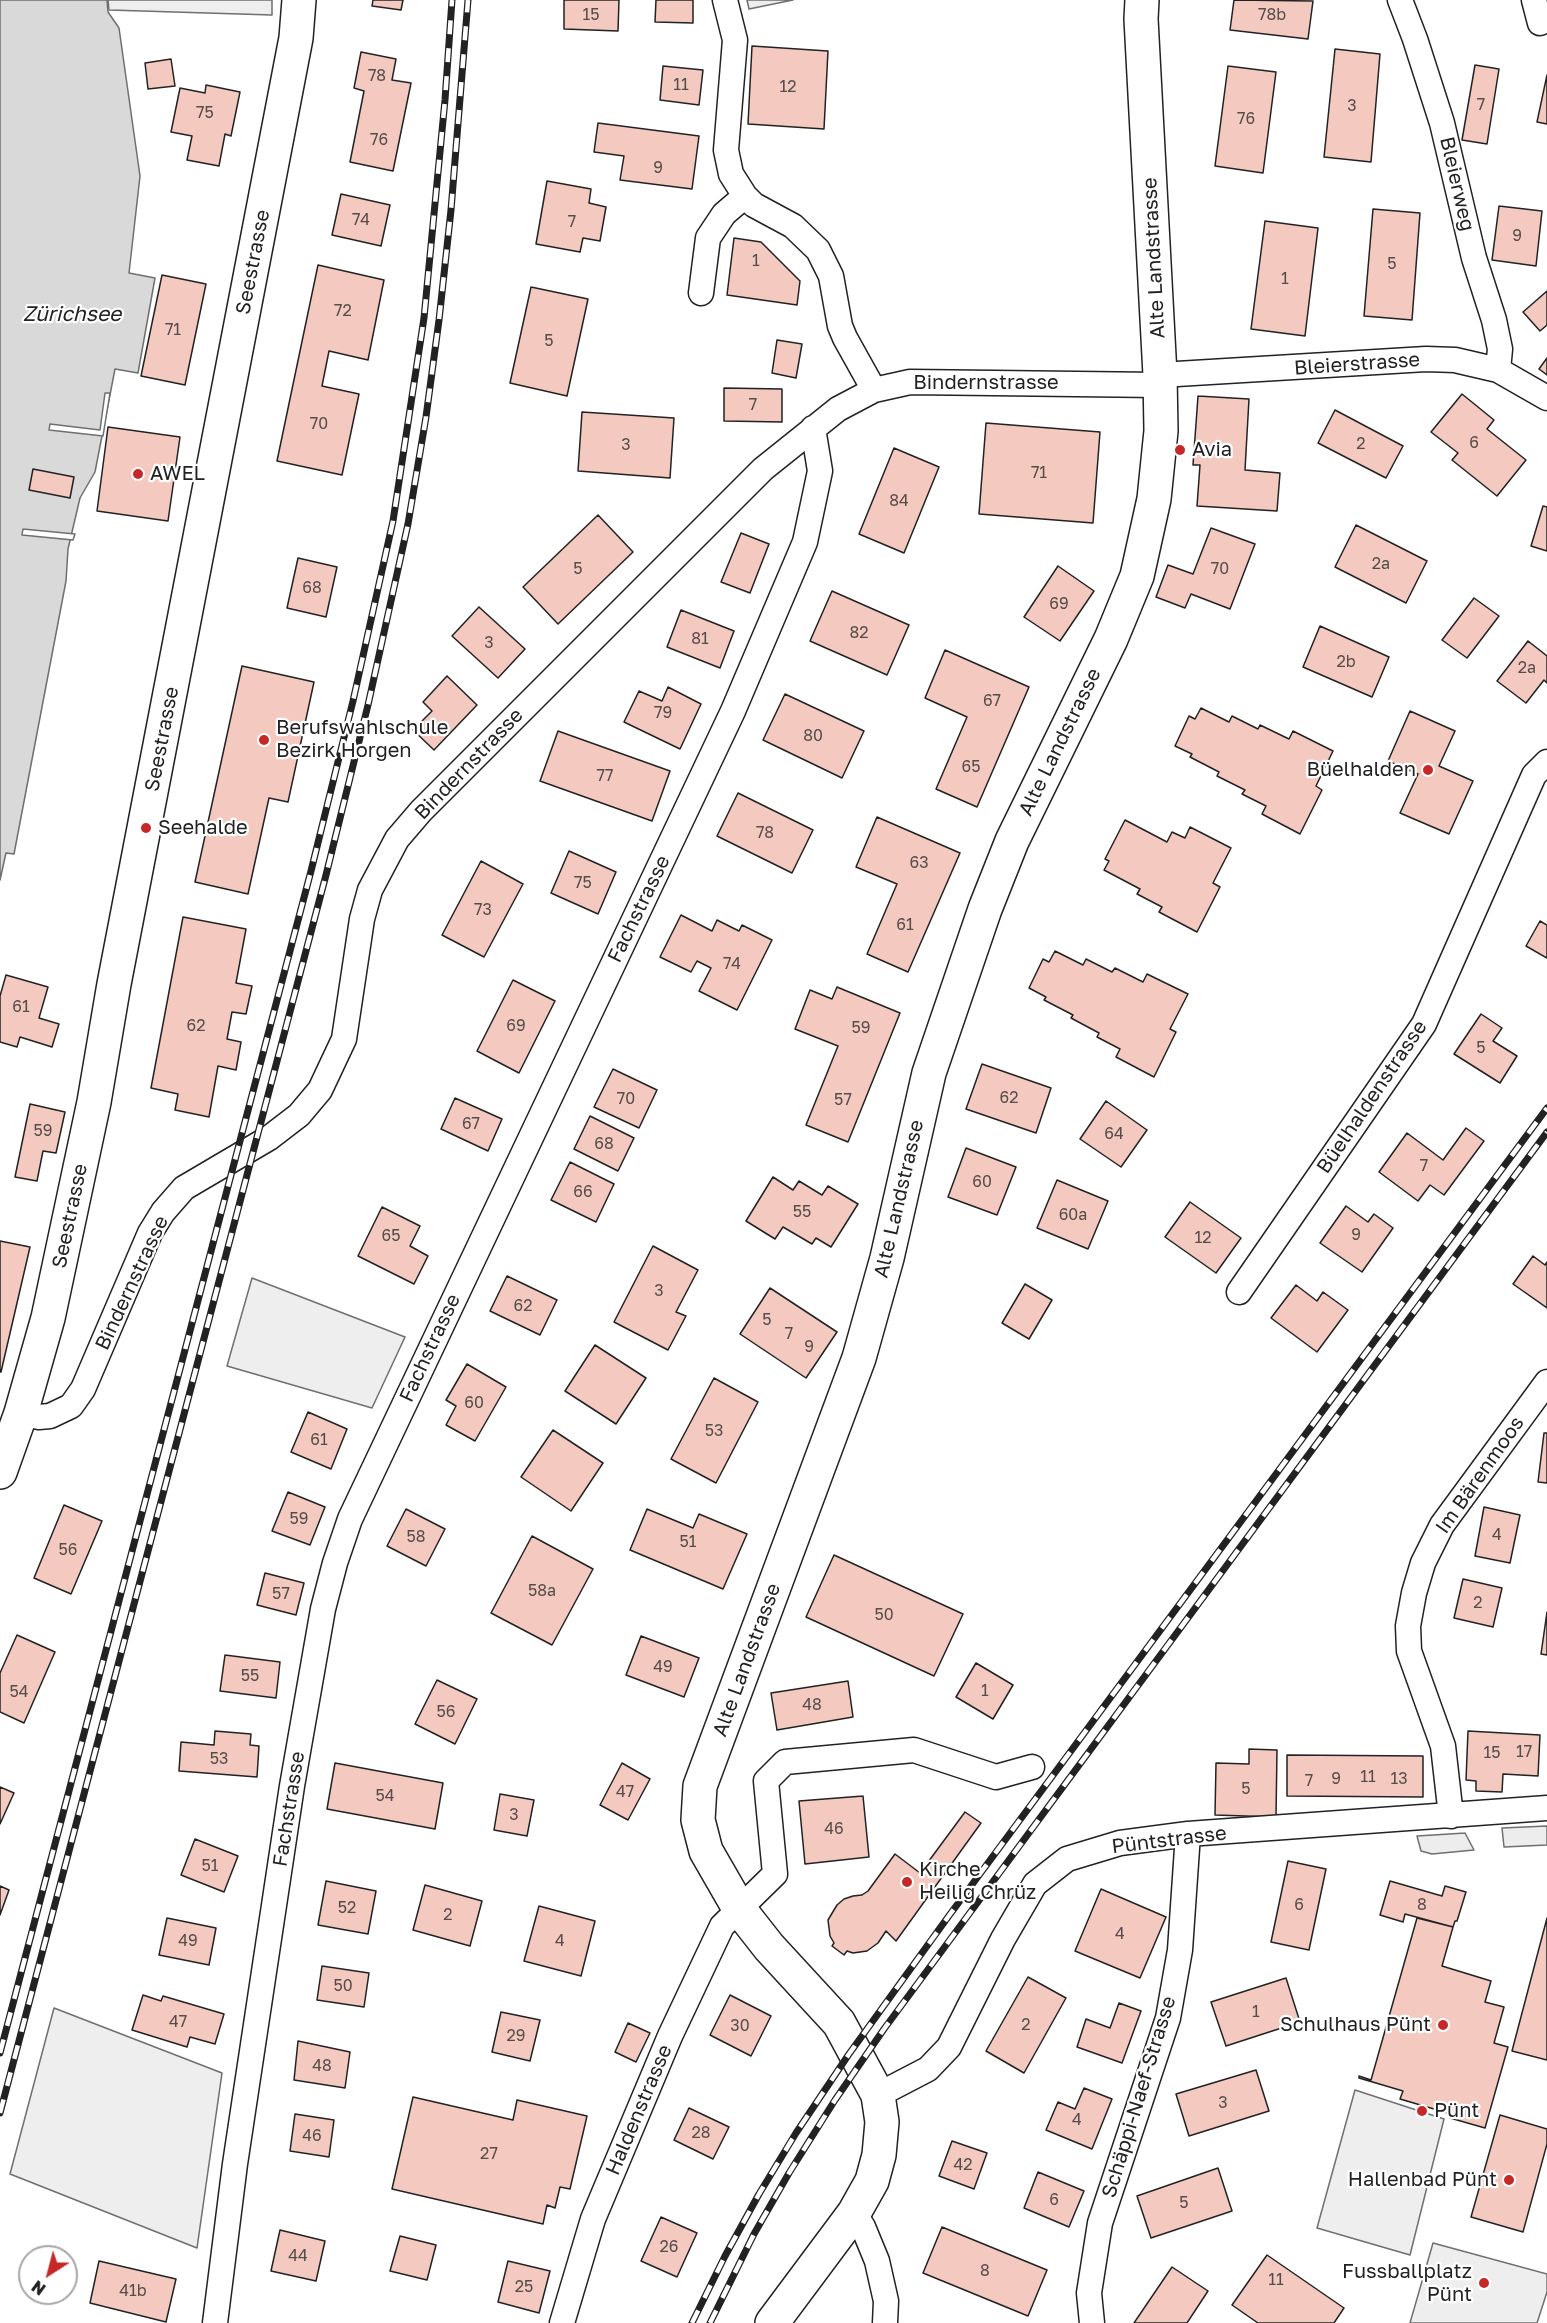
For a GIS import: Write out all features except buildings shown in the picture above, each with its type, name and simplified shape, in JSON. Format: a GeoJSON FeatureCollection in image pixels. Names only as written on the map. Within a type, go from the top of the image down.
{"type":"FeatureCollection","features":[{"type":"Feature","properties":{"kind":"main road","name":"Seestrasse"},"geometry":{"type":"LineString","coordinates":[[0,1472],[21,1413],[48,1318],[94,1102],[114,984],[296,38],[299,0]]}},
{"type":"Feature","properties":{"kind":"main road","name":"Alte Landstrasse"},"geometry":{"type":"LineString","coordinates":[[772,2323],[854,2213],[872,2181],[879,2155],[882,2122],[878,2095],[840,2023],[769,1947],[740,1910],[706,1851],[698,1820],[700,1786],[859,1358],[887,1258],[929,1073],[985,909],[1012,841],[1111,639],[1137,576],[1154,499],[1161,430],[1141,19],[1142,0]]}},
{"type":"Feature","properties":{"kind":"street"},"geometry":{"type":"LineString","coordinates":[[725,0],[735,40],[726,150],[731,174],[745,196],[762,210],[793,226],[818,250],[831,276],[840,326],[874,390]]}},
{"type":"Feature","properties":{"kind":"street","name":"Bleierweg"},"geometry":{"type":"LineString","coordinates":[[1400,0],[1442,123],[1474,258],[1494,320],[1500,349],[1498,370]]}},
{"type":"Feature","properties":{"kind":"street"},"geometry":{"type":"LineString","coordinates":[[1534,0],[1540,23]]}},
{"type":"Feature","properties":{"kind":"street"},"geometry":{"type":"LineString","coordinates":[[701,293],[708,238],[724,214],[745,196]]}},
{"type":"Feature","properties":{"kind":"street","name":"Bleierstrasse"},"geometry":{"type":"LineString","coordinates":[[1160,380],[1426,359],[1455,360],[1498,370],[1547,398]]}},
{"type":"Feature","properties":{"kind":"street","name":"Bindernstrasse"},"geometry":{"type":"LineString","coordinates":[[21,1413],[39,1417],[50,1416],[71,1406],[83,1389],[150,1233],[163,1212],[184,1188],[269,1138],[299,1115],[320,1090],[344,1039],[362,918],[370,890],[397,839],[429,803],[762,469],[838,409],[874,390],[910,382],[1160,380]]}},
{"type":"Feature","properties":{"kind":"street","name":"Fachstrasse"},"geometry":{"type":"LineString","coordinates":[[215,2323],[235,2164],[292,1786],[322,1609],[335,1563],[355,1509],[733,711],[805,542],[820,471],[813,428]]}},
{"type":"Feature","properties":{"kind":"street","name":"Büelhaldenstrasse"},"geometry":{"type":"LineString","coordinates":[[1239,1292],[1424,1024],[1534,775],[1547,762]]}},
{"type":"Feature","properties":{"kind":"street","name":"Im Bärenmoos"},"geometry":{"type":"LineString","coordinates":[[1451,1816],[1443,1746],[1409,1651],[1408,1626],[1414,1593],[1424,1563],[1442,1525],[1547,1382]]}},
{"type":"Feature","properties":{"kind":"street","name":"Haldenstrasse"},"geometry":{"type":"LineString","coordinates":[[562,2323],[594,2219],[670,2036],[722,1926],[775,1874],[766,1781],[785,1762],[914,1750],[996,1776],[1032,1767]]}},
{"type":"Feature","properties":{"kind":"street","name":"Püntstrasse"},"geometry":{"type":"LineString","coordinates":[[878,2095],[928,2069],[949,2047],[1003,1939],[1035,1884],[1067,1859],[1120,1843],[1188,1834],[1547,1808]]}},
{"type":"Feature","properties":{"kind":"street","name":"Schäppi-Naef-Strasse"},"geometry":{"type":"LineString","coordinates":[[1092,2323],[1089,2293],[1100,2223],[1168,2018],[1180,1950],[1188,1834]]}},
{"type":"Feature","properties":{"kind":"street"},"geometry":{"type":"LineString","coordinates":[[854,2213],[863,2227],[877,2261],[886,2301],[885,2323]]}},
{"type":"Feature","properties":{"kind":"shaded area"},"geometry":{"type":"Polygon","coordinates":[[[108,0],[272,0],[272,15],[109,10],[108,0]]]}},
{"type":"Feature","properties":{"kind":"shaded area"},"geometry":{"type":"Polygon","coordinates":[[[747,0],[793,0],[749,9],[747,0]]]}},
{"type":"Feature","properties":{"kind":"shaded area"},"geometry":{"type":"Polygon","coordinates":[[[252,1278],[405,1337],[372,1408],[227,1366],[252,1278]]]}},
{"type":"Feature","properties":{"kind":"shaded area"},"geometry":{"type":"Polygon","coordinates":[[[1547,1826],[1547,1845],[1504,1847],[1502,1828],[1547,1826]]]}},
{"type":"Feature","properties":{"kind":"shaded area"},"geometry":{"type":"Polygon","coordinates":[[[1465,1833],[1474,1850],[1432,1854],[1421,1851],[1417,1836],[1465,1833]]]}},
{"type":"Feature","properties":{"kind":"shaded area"},"geometry":{"type":"Polygon","coordinates":[[[54,2008],[222,2073],[197,2248],[10,2174],[54,2008]]]}},
{"type":"Feature","properties":{"kind":"shaded area"},"geometry":{"type":"Polygon","coordinates":[[[1355,2090],[1444,2119],[1410,2255],[1317,2228],[1355,2090]]]}},
{"type":"Feature","properties":{"kind":"shaded area","name":"Fussballplatz Pünt"},"geometry":{"type":"Polygon","coordinates":[[[1433,2243],[1547,2274],[1547,2292],[1537,2323],[1410,2323],[1433,2243]]]}},
{"type":"Feature","properties":{"kind":"water","name":"Zürichsee"},"geometry":{"type":"Polygon","coordinates":[[[0,0],[107,0],[108,12],[119,28],[140,176],[129,273],[155,278],[138,373],[115,369],[95,472],[80,498],[68,549],[66,581],[14,854],[6,853],[0,880],[0,0]]]}},
{"type":"Feature","properties":{"kind":"pier","name":"AWEL"},"geometry":{"type":"Polygon","coordinates":[[[105,393],[110,393],[103,436],[49,430],[50,424],[100,430],[105,393]]]}},
{"type":"Feature","properties":{"kind":"pier"},"geometry":{"type":"Polygon","coordinates":[[[23,529],[75,534],[73,540],[22,535],[23,529]]]}},
{"type":"Feature","properties":{"kind":"railway"},"geometry":{"type":"LineString","coordinates":[[0,2053],[311,871],[353,701],[393,521],[424,318],[452,0]]}},
{"type":"Feature","properties":{"kind":"railway"},"geometry":{"type":"LineString","coordinates":[[0,2113],[326,875],[368,705],[408,524],[426,417],[451,210],[468,0]]}},
{"type":"Feature","properties":{"kind":"railway"},"geometry":{"type":"LineString","coordinates":[[692,2323],[759,2194],[796,2133],[849,2054],[1547,1108]]}},
{"type":"Feature","properties":{"kind":"railway"},"geometry":{"type":"LineString","coordinates":[[710,2323],[754,2234],[789,2173],[835,2100],[884,2029],[1547,1132]]}},
{"type":"Feature","properties":{"kind":"place","name":"Avia"},"geometry":{"type":"Point","coordinates":[1180,450]}},
{"type":"Feature","properties":{"kind":"place","name":"AWEL"},"geometry":{"type":"Point","coordinates":[138,474]}},
{"type":"Feature","properties":{"kind":"place","name":"Berufswahlschule Bezirk Horgen"},"geometry":{"type":"Point","coordinates":[264,740]}},
{"type":"Feature","properties":{"kind":"place","name":"Büelhalden"},"geometry":{"type":"Point","coordinates":[1428,770]}},
{"type":"Feature","properties":{"kind":"place","name":"Seehalde"},"geometry":{"type":"Point","coordinates":[146,828]}},
{"type":"Feature","properties":{"kind":"place","name":"Kirche Heilig Chrüz"},"geometry":{"type":"Point","coordinates":[907,1882]}},
{"type":"Feature","properties":{"kind":"place","name":"Schulhaus Pünt"},"geometry":{"type":"Point","coordinates":[1443,2025]}},
{"type":"Feature","properties":{"kind":"place","name":"Pünt"},"geometry":{"type":"Point","coordinates":[1422,2111]}},
{"type":"Feature","properties":{"kind":"place","name":"Hallenbad Pünt"},"geometry":{"type":"Point","coordinates":[1509,2180]}},
{"type":"Feature","properties":{"kind":"place","name":"Fussballplatz Pünt"},"geometry":{"type":"Point","coordinates":[1484,2283]}}]}
